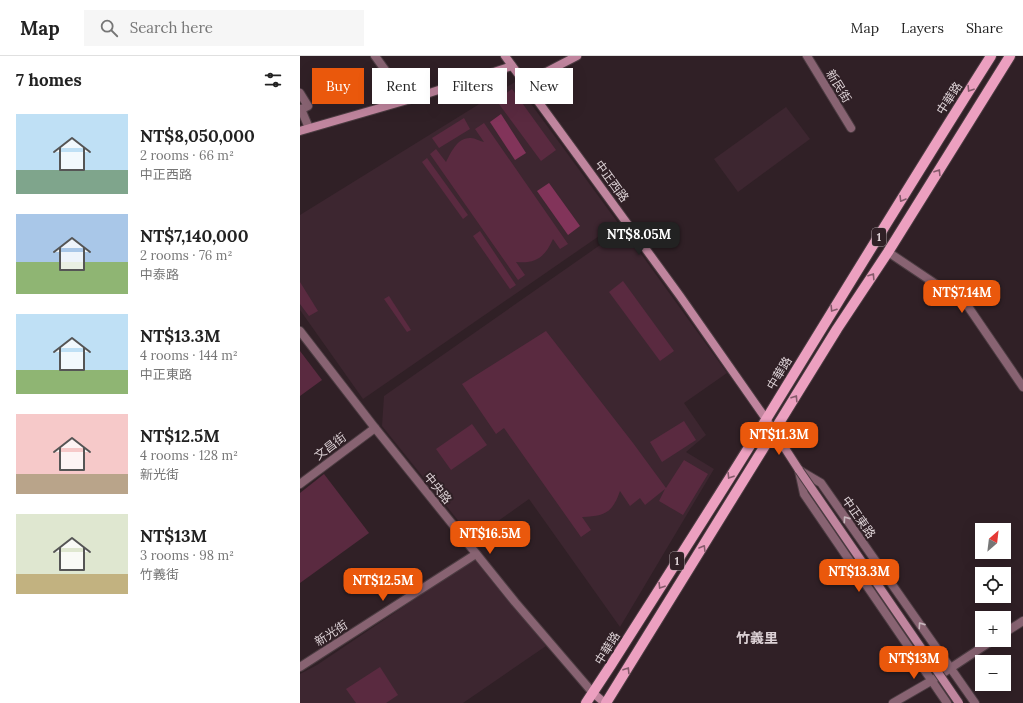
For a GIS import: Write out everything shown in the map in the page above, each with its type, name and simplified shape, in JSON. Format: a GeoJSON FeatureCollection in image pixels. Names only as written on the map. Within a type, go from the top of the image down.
{"type":"FeatureCollection","features":[{"type":"Feature","properties":{"kind":"main road","name":"中正西路"},"geometry":{"type":"LineString","coordinates":[[505,56],[515,70]]}},
{"type":"Feature","properties":{"kind":"main road"},"geometry":{"type":"LineString","coordinates":[[554,68],[577,56]]}},
{"type":"Feature","properties":{"kind":"main road","name":"中華路"},"geometry":{"type":"LineString","coordinates":[[586,703],[766,419],[991,56]]}},
{"type":"Feature","properties":{"kind":"main road","name":"1"},"geometry":{"type":"LineString","coordinates":[[605,703],[837,329],[888,252],[1010,56]]}},
{"type":"Feature","properties":{"kind":"main road"},"geometry":{"type":"LineString","coordinates":[[430,92],[512,66]]}},
{"type":"Feature","properties":{"kind":"main road"},"geometry":{"type":"LineString","coordinates":[[300,131],[392,104]]}},
{"type":"Feature","properties":{"kind":"main road","name":"中正西路"},"geometry":{"type":"LineString","coordinates":[[540,104],[680,296],[774,431]]}},
{"type":"Feature","properties":{"kind":"main road","name":"中正東路"},"geometry":{"type":"LineString","coordinates":[[774,431],[799,470]]}},
{"type":"Feature","properties":{"kind":"main road"},"geometry":{"type":"LineString","coordinates":[[799,470],[958,703]]}},
{"type":"Feature","properties":{"kind":"main road"},"geometry":{"type":"LineString","coordinates":[[594,692],[605,703]]}},
{"type":"Feature","properties":{"kind":"street"},"geometry":{"type":"LineString","coordinates":[[375,56],[383,68]]}},
{"type":"Feature","properties":{"kind":"street","name":"新民街"},"geometry":{"type":"LineString","coordinates":[[807,56],[851,128]]}},
{"type":"Feature","properties":{"kind":"street"},"geometry":{"type":"LineString","coordinates":[[300,93],[308,106],[301,109],[309,128]]}},
{"type":"Feature","properties":{"kind":"street"},"geometry":{"type":"LineString","coordinates":[[888,252],[968,305],[1023,388]]}},
{"type":"Feature","properties":{"kind":"street","name":"中央路"},"geometry":{"type":"LineString","coordinates":[[300,331],[375,428],[476,554],[522,610],[594,692]]}},
{"type":"Feature","properties":{"kind":"street","name":"文昌街"},"geometry":{"type":"LineString","coordinates":[[300,484],[375,428]]}},
{"type":"Feature","properties":{"kind":"street","name":"中正東路"},"geometry":{"type":"LineString","coordinates":[[799,470],[821,483],[948,670],[975,703]]}},
{"type":"Feature","properties":{"kind":"street","name":"中正東路"},"geometry":{"type":"LineString","coordinates":[[799,470],[804,494],[947,703]]}},
{"type":"Feature","properties":{"kind":"street","name":"新光街"},"geometry":{"type":"LineString","coordinates":[[300,667],[476,554]]}},
{"type":"Feature","properties":{"kind":"street"},"geometry":{"type":"LineString","coordinates":[[1011,629],[1023,621]]}},
{"type":"Feature","properties":{"kind":"street"},"geometry":{"type":"LineString","coordinates":[[893,703],[931,681],[983,647]]}},
{"type":"Feature","properties":{"kind":"shaded area"},"geometry":{"type":"Polygon","coordinates":[[[515,82],[515,104],[531,104],[618,223],[363,399],[300,310],[300,215],[479,104],[507,104],[507,87],[515,82]]]}},
{"type":"Feature","properties":{"kind":"shaded area"},"geometry":{"type":"Polygon","coordinates":[[[512,89],[515,93],[515,104],[523,104],[556,150],[541,161],[499,104],[507,104],[507,92],[512,89]]]}},
{"type":"Feature","properties":{"kind":"shaded area"},"geometry":{"type":"Polygon","coordinates":[[[786,107],[810,139],[738,192],[714,159],[786,107]]]}},
{"type":"Feature","properties":{"kind":"shaded area"},"geometry":{"type":"Polygon","coordinates":[[[501,114],[526,153],[515,160],[490,122],[501,114]]]}},
{"type":"Feature","properties":{"kind":"shaded area"},"geometry":{"type":"Polygon","coordinates":[[[464,118],[470,129],[439,148],[432,138],[464,118]]]}},
{"type":"Feature","properties":{"kind":"shaded area"},"geometry":{"type":"Polygon","coordinates":[[[484,123],[568,244],[560,249],[553,239],[547,250],[539,258],[529,262],[516,262],[525,275],[518,280],[430,154],[436,149],[446,162],[452,150],[462,140],[466,138],[473,138],[484,142],[475,129],[484,123]]]}},
{"type":"Feature","properties":{"kind":"shaded area"},"geometry":{"type":"Polygon","coordinates":[[[427,158],[468,215],[463,219],[422,162],[427,158]]]}},
{"type":"Feature","properties":{"kind":"shaded area"},"geometry":{"type":"Polygon","coordinates":[[[549,183],[580,226],[568,235],[537,191],[549,183]]]}},
{"type":"Feature","properties":{"kind":"shaded area"},"geometry":{"type":"Polygon","coordinates":[[[623,229],[727,373],[684,403],[706,435],[686,452],[714,469],[620,627],[529,499],[473,539],[382,426],[384,396],[623,229]]]}},
{"type":"Feature","properties":{"kind":"shaded area"},"geometry":{"type":"Polygon","coordinates":[[[480,231],[516,285],[510,289],[473,236],[480,231]]]}},
{"type":"Feature","properties":{"kind":"shaded area"},"geometry":{"type":"Polygon","coordinates":[[[623,281],[674,351],[660,361],[609,292],[623,281]]]}},
{"type":"Feature","properties":{"kind":"shaded area"},"geometry":{"type":"Polygon","coordinates":[[[300,282],[318,311],[309,316],[300,304],[300,282]]]}},
{"type":"Feature","properties":{"kind":"shaded area"},"geometry":{"type":"Polygon","coordinates":[[[389,296],[411,330],[407,332],[384,299],[389,296]]]}},
{"type":"Feature","properties":{"kind":"shaded area"},"geometry":{"type":"Polygon","coordinates":[[[546,331],[666,488],[684,460],[708,474],[683,515],[659,501],[665,489],[645,505],[640,498],[630,506],[620,491],[614,505],[606,512],[596,516],[582,517],[591,530],[581,537],[504,428],[496,434],[462,384],[546,331]]]}},
{"type":"Feature","properties":{"kind":"shaded area"},"geometry":{"type":"Polygon","coordinates":[[[300,351],[322,380],[300,396],[300,351]]]}},
{"type":"Feature","properties":{"kind":"shaded area"},"geometry":{"type":"Polygon","coordinates":[[[684,421],[696,440],[662,462],[650,442],[684,421]]]}},
{"type":"Feature","properties":{"kind":"shaded area"},"geometry":{"type":"Polygon","coordinates":[[[472,424],[487,445],[451,470],[436,449],[472,424]]]}},
{"type":"Feature","properties":{"kind":"shaded area"},"geometry":{"type":"Polygon","coordinates":[[[324,474],[369,533],[300,583],[300,493],[324,474]]]}},
{"type":"Feature","properties":{"kind":"shaded area"},"geometry":{"type":"Polygon","coordinates":[[[476,558],[546,646],[463,703],[300,703],[300,674],[317,665],[476,558]]]}},
{"type":"Feature","properties":{"kind":"shaded area"},"geometry":{"type":"Polygon","coordinates":[[[380,667],[398,695],[386,703],[356,703],[346,689],[380,667]]]}},
{"type":"Feature","properties":{"kind":"district","name":"竹義里"},"geometry":{"type":"Point","coordinates":[757,638]}}]}
